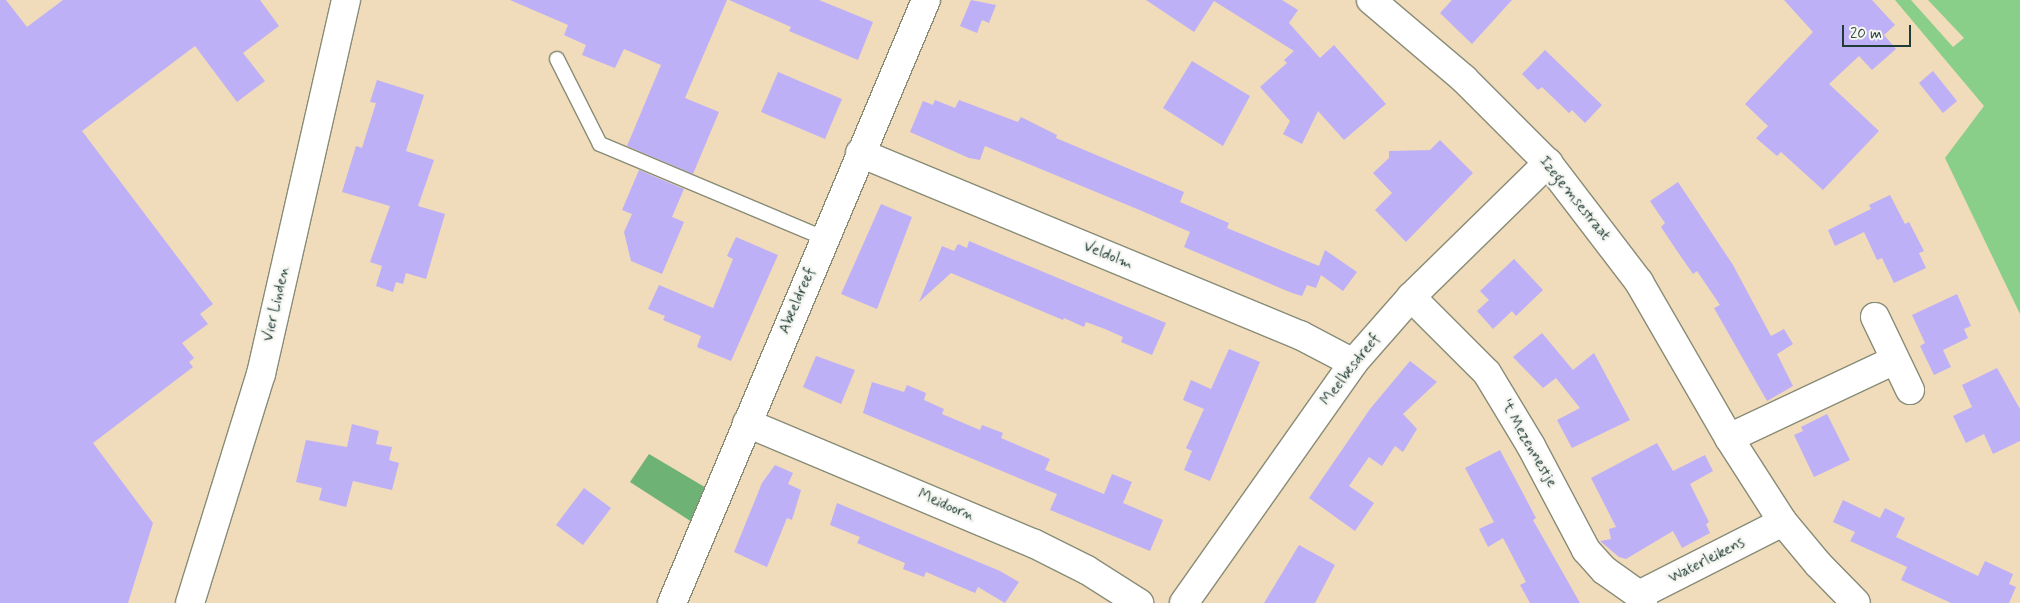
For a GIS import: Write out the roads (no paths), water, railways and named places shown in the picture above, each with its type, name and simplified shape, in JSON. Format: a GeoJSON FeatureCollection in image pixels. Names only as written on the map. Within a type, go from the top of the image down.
{"type":"FeatureCollection","features":[{"type":"Feature","properties":{"kind":"street","name":"Vier Linden"},"geometry":{"type":"LineString","coordinates":[[190,603],[261,374],[346,0]]}},
{"type":"Feature","properties":{"kind":"street","name":"Abeeldreef"},"geometry":{"type":"LineString","coordinates":[[672,603],[824,238],[926,0]]}},
{"type":"Feature","properties":{"kind":"street","name":"Izegemsestraat"},"geometry":{"type":"LineString","coordinates":[[1371,0],[1464,79],[1548,163],[1640,282],[1729,438],[1784,522],[1818,564],[1856,603]]}},
{"type":"Feature","properties":{"kind":"street","name":"Veldolm"},"geometry":{"type":"LineString","coordinates":[[860,154],[1300,335],[1353,363]]}},
{"type":"Feature","properties":{"kind":"street","name":"Meelbesdreef"},"geometry":{"type":"LineString","coordinates":[[1184,603],[1353,363],[1411,296],[1548,163]]}},
{"type":"Feature","properties":{"kind":"street","name":"'t Mezennestje"},"geometry":{"type":"LineString","coordinates":[[1411,296],[1487,373],[1530,446],[1586,550],[1604,570],[1641,599]]}},
{"type":"Feature","properties":{"kind":"street"},"geometry":{"type":"LineString","coordinates":[[1875,317],[1910,390]]}},
{"type":"Feature","properties":{"kind":"street"},"geometry":{"type":"LineString","coordinates":[[1729,438],[1896,360]]}},
{"type":"Feature","properties":{"kind":"street","name":"Meidoorn"},"geometry":{"type":"LineString","coordinates":[[747,423],[1033,543],[1087,570],[1139,603]]}},
{"type":"Feature","properties":{"kind":"street","name":"Waterleikens"},"geometry":{"type":"LineString","coordinates":[[1641,599],[1784,522]]}},
{"type":"Feature","properties":{"kind":"lane"},"geometry":{"type":"LineString","coordinates":[[557,59],[600,144],[824,238]]}}]}
